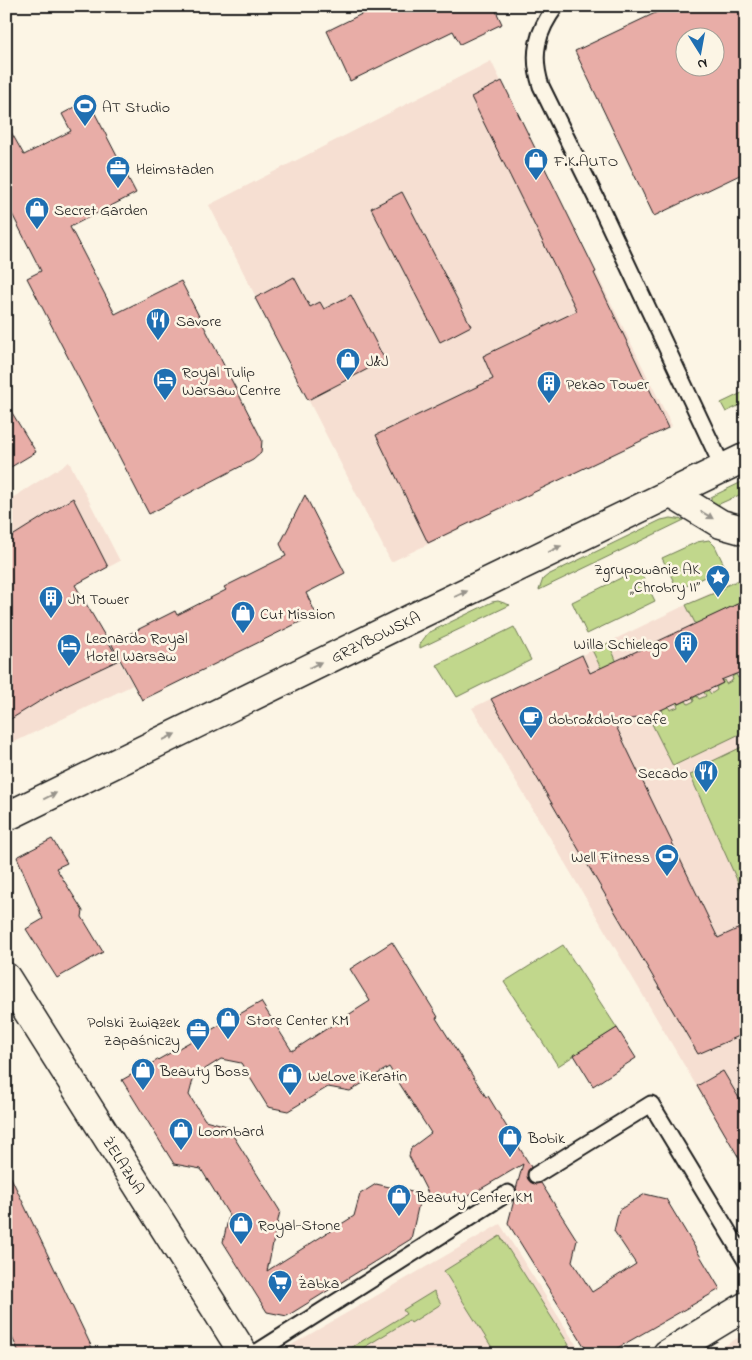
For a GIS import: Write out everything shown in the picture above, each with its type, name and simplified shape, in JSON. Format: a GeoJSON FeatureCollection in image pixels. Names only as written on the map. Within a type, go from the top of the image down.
{"type":"FeatureCollection","features":[{"type":"Feature","properties":{"kind":"street","name":"GRZYBOWSKA"},"geometry":{"type":"LineString","coordinates":[[6,817],[734,462]]}},
{"type":"Feature","properties":{"kind":"street"},"geometry":{"type":"LineString","coordinates":[[670,494],[721,524],[746,531]]}},
{"type":"Feature","properties":{"kind":"street","name":"ŻELAZNA"},"geometry":{"type":"LineString","coordinates":[[6,978],[244,1354]]}},
{"type":"Feature","properties":{"kind":"street"},"geometry":{"type":"LineString","coordinates":[[666,1354],[746,1306]]}},
{"type":"Feature","properties":{"kind":"lane"},"geometry":{"type":"LineString","coordinates":[[551,9],[537,42],[536,71],[541,86],[601,208],[734,462]]}},
{"type":"Feature","properties":{"kind":"lane"},"geometry":{"type":"LineString","coordinates":[[536,1175],[651,1104],[746,1261]]}},
{"type":"Feature","properties":{"kind":"lane"},"geometry":{"type":"LineString","coordinates":[[254,1354],[508,1193]]}},
{"type":"Feature","properties":{"kind":"shaded area"},"geometry":{"type":"Polygon","coordinates":[[[491,61],[672,426],[391,562],[209,205],[491,61]]]}},
{"type":"Feature","properties":{"kind":"shaded area","name":"JM Tower"},"geometry":{"type":"Polygon","coordinates":[[[69,462],[120,561],[75,585],[133,685],[6,746],[6,502],[69,462]]]}},
{"type":"Feature","properties":{"kind":"shaded area"},"geometry":{"type":"Polygon","coordinates":[[[746,576],[746,1170],[472,708],[746,576]]]}},
{"type":"Feature","properties":{"kind":"shaded area"},"geometry":{"type":"Polygon","coordinates":[[[500,1224],[582,1354],[292,1354],[288,1347],[500,1224]]]}},
{"type":"Feature","properties":{"kind":"shaded area"},"geometry":{"type":"Polygon","coordinates":[[[746,1333],[746,1354],[711,1354],[746,1333]]]}},
{"type":"Feature","properties":{"kind":"green space"},"geometry":{"type":"Polygon","coordinates":[[[746,391],[746,402],[726,412],[721,403],[746,391]]]}},
{"type":"Feature","properties":{"kind":"green space"},"geometry":{"type":"Polygon","coordinates":[[[746,480],[746,492],[717,505],[711,501],[711,497],[746,480]]]}},
{"type":"Feature","properties":{"kind":"green space"},"geometry":{"type":"Polygon","coordinates":[[[671,518],[684,520],[539,590],[543,579],[548,575],[661,520],[671,518]]]}},
{"type":"Feature","properties":{"kind":"green space"},"geometry":{"type":"Polygon","coordinates":[[[709,540],[715,546],[725,567],[678,590],[662,558],[697,542],[709,540]]]}},
{"type":"Feature","properties":{"kind":"green space"},"geometry":{"type":"Polygon","coordinates":[[[639,569],[655,601],[587,634],[572,602],[639,569]]]}},
{"type":"Feature","properties":{"kind":"green space"},"geometry":{"type":"Polygon","coordinates":[[[741,579],[746,587],[746,603],[743,601],[696,625],[686,605],[724,589],[723,587],[741,579]]]}},
{"type":"Feature","properties":{"kind":"green space"},"geometry":{"type":"Polygon","coordinates":[[[498,601],[510,605],[420,648],[420,644],[428,633],[492,602],[498,601]]]}},
{"type":"Feature","properties":{"kind":"green space"},"geometry":{"type":"Polygon","coordinates":[[[514,627],[531,660],[457,697],[437,665],[514,627]]]}},
{"type":"Feature","properties":{"kind":"green space"},"geometry":{"type":"Polygon","coordinates":[[[609,643],[638,714],[626,719],[592,650],[609,643]]]}},
{"type":"Feature","properties":{"kind":"green space"},"geometry":{"type":"Polygon","coordinates":[[[746,670],[746,731],[673,766],[648,716],[654,712],[657,716],[663,713],[662,709],[668,706],[670,710],[678,707],[676,702],[678,701],[679,704],[686,701],[688,704],[694,701],[693,698],[697,696],[699,699],[706,696],[704,692],[708,690],[711,694],[717,690],[716,687],[723,683],[722,681],[724,680],[726,684],[733,680],[732,677],[736,674],[738,678],[745,675],[743,671],[746,670]]]}},
{"type":"Feature","properties":{"kind":"green space"},"geometry":{"type":"Polygon","coordinates":[[[746,745],[746,900],[690,775],[695,773],[694,770],[746,745]]]}},
{"type":"Feature","properties":{"kind":"green space"},"geometry":{"type":"Polygon","coordinates":[[[563,945],[617,1028],[558,1066],[504,982],[563,945]]]}},
{"type":"Feature","properties":{"kind":"green space"},"geometry":{"type":"Polygon","coordinates":[[[500,1236],[569,1345],[555,1354],[496,1354],[444,1271],[500,1236]]]}},
{"type":"Feature","properties":{"kind":"green space"},"geometry":{"type":"Polygon","coordinates":[[[434,1291],[441,1304],[411,1323],[409,1320],[353,1354],[341,1354],[406,1314],[403,1310],[434,1291]]]}},
{"type":"Feature","properties":{"kind":"building"},"geometry":{"type":"Polygon","coordinates":[[[378,6],[506,6],[496,11],[502,24],[460,44],[453,31],[350,81],[327,31],[378,6]]]}},
{"type":"Feature","properties":{"kind":"building"},"geometry":{"type":"Polygon","coordinates":[[[670,6],[746,6],[746,172],[654,216],[575,51],[670,6]]]}},
{"type":"Feature","properties":{"kind":"building","name":"Pekao Tower"},"geometry":{"type":"Polygon","coordinates":[[[502,81],[596,272],[594,273],[668,428],[428,543],[376,435],[493,379],[483,356],[577,311],[471,97],[502,81]]]}},
{"type":"Feature","properties":{"kind":"building"},"geometry":{"type":"Polygon","coordinates":[[[88,100],[136,193],[70,227],[115,314],[181,281],[262,440],[261,453],[253,460],[149,514],[27,278],[41,271],[6,202],[6,123],[24,155],[71,131],[62,114],[88,100]]]}},
{"type":"Feature","properties":{"kind":"building"},"geometry":{"type":"Polygon","coordinates":[[[402,192],[471,326],[440,342],[371,208],[402,192]]]}},
{"type":"Feature","properties":{"kind":"building"},"geometry":{"type":"Polygon","coordinates":[[[294,277],[310,307],[320,302],[324,309],[351,295],[385,360],[308,400],[255,298],[294,277]]]}},
{"type":"Feature","properties":{"kind":"building"},"geometry":{"type":"Polygon","coordinates":[[[6,403],[36,452],[6,470],[6,403]]]}},
{"type":"Feature","properties":{"kind":"building"},"geometry":{"type":"Polygon","coordinates":[[[305,495],[345,573],[306,593],[316,614],[142,700],[111,643],[175,611],[177,615],[226,590],[224,587],[286,556],[280,544],[305,495]]]}},
{"type":"Feature","properties":{"kind":"building","name":"JM Tower"},"geometry":{"type":"Polygon","coordinates":[[[73,498],[108,567],[75,585],[119,660],[66,685],[6,722],[6,540],[73,498]]]}},
{"type":"Feature","properties":{"kind":"building"},"geometry":{"type":"Polygon","coordinates":[[[746,600],[746,670],[721,680],[723,683],[679,704],[678,702],[648,716],[614,722],[718,938],[746,925],[746,1033],[698,1054],[491,699],[582,655],[590,673],[746,600]]]}},
{"type":"Feature","properties":{"kind":"building"},"geometry":{"type":"Polygon","coordinates":[[[52,839],[67,863],[56,868],[83,911],[82,917],[103,952],[57,978],[26,929],[43,919],[17,857],[52,839]]]}},
{"type":"Feature","properties":{"kind":"building"},"geometry":{"type":"Polygon","coordinates":[[[392,942],[438,1017],[436,1018],[486,1097],[488,1096],[531,1167],[528,1171],[528,1179],[532,1183],[541,1183],[577,1240],[572,1261],[592,1292],[636,1264],[614,1231],[619,1210],[645,1194],[666,1199],[720,1289],[607,1354],[589,1354],[508,1223],[523,1164],[457,1203],[430,1197],[409,1156],[411,1148],[431,1133],[389,1067],[350,1091],[328,1087],[288,1111],[268,1107],[241,1063],[221,1059],[194,1076],[189,1095],[205,1120],[227,1126],[280,1211],[267,1271],[354,1216],[360,1194],[376,1184],[421,1194],[411,1239],[287,1316],[267,1312],[223,1242],[229,1215],[201,1169],[174,1164],[122,1080],[261,1002],[292,1051],[370,1001],[350,969],[392,942]]]}},
{"type":"Feature","properties":{"kind":"building"},"geometry":{"type":"Polygon","coordinates":[[[617,1028],[636,1058],[593,1086],[574,1055],[617,1028]]]}},
{"type":"Feature","properties":{"kind":"building"},"geometry":{"type":"Polygon","coordinates":[[[723,1071],[746,1110],[746,1170],[697,1086],[723,1071]]]}},
{"type":"Feature","properties":{"kind":"building"},"geometry":{"type":"Polygon","coordinates":[[[6,1167],[95,1354],[20,1354],[6,1325],[6,1167]]]}},
{"type":"Feature","properties":{"kind":"place","name":"AT Studio"},"geometry":{"type":"Point","coordinates":[85,127]}},
{"type":"Feature","properties":{"kind":"place","name":"F.K.AUTO"},"geometry":{"type":"Point","coordinates":[536,181]}},
{"type":"Feature","properties":{"kind":"place","name":"Heimstaden"},"geometry":{"type":"Point","coordinates":[118,189]}},
{"type":"Feature","properties":{"kind":"place","name":"Secret Garden"},"geometry":{"type":"Point","coordinates":[37,230]}},
{"type":"Feature","properties":{"kind":"place","name":"Savore"},"geometry":{"type":"Point","coordinates":[158,341]}},
{"type":"Feature","properties":{"kind":"place","name":"J&J"},"geometry":{"type":"Point","coordinates":[348,381]}},
{"type":"Feature","properties":{"kind":"place","name":"Royal Tulip Warsaw Centre"},"geometry":{"type":"Point","coordinates":[165,401]}},
{"type":"Feature","properties":{"kind":"place","name":"Pekao Tower"},"geometry":{"type":"Point","coordinates":[549,404]}},
{"type":"Feature","properties":{"kind":"place","name":"Zgrupowanie AK „Chrobry II”"},"geometry":{"type":"Point","coordinates":[718,598]}},
{"type":"Feature","properties":{"kind":"place","name":"JM Tower"},"geometry":{"type":"Point","coordinates":[51,619]}},
{"type":"Feature","properties":{"kind":"place","name":"Cut Mission"},"geometry":{"type":"Point","coordinates":[243,634]}},
{"type":"Feature","properties":{"kind":"place","name":"Willa Schielego"},"geometry":{"type":"Point","coordinates":[686,664]}},
{"type":"Feature","properties":{"kind":"place","name":"Leonardo Royal Hotel Warsaw"},"geometry":{"type":"Point","coordinates":[69,667]}},
{"type":"Feature","properties":{"kind":"place","name":"dobro&dobro cafe"},"geometry":{"type":"Point","coordinates":[531,739]}},
{"type":"Feature","properties":{"kind":"place","name":"Secado"},"geometry":{"type":"Point","coordinates":[706,793]}},
{"type":"Feature","properties":{"kind":"place","name":"Well Fitness"},"geometry":{"type":"Point","coordinates":[667,877]}},
{"type":"Feature","properties":{"kind":"place","name":"Store Center KM"},"geometry":{"type":"Point","coordinates":[228,1040]}},
{"type":"Feature","properties":{"kind":"place","name":"Polski Związek Zapaśniczy"},"geometry":{"type":"Point","coordinates":[198,1051]}},
{"type":"Feature","properties":{"kind":"place","name":"Beauty Boss"},"geometry":{"type":"Point","coordinates":[143,1091]}},
{"type":"Feature","properties":{"kind":"place","name":"WeLove iKeratin"},"geometry":{"type":"Point","coordinates":[290,1096]}},
{"type":"Feature","properties":{"kind":"place","name":"Loombard"},"geometry":{"type":"Point","coordinates":[181,1151]}},
{"type":"Feature","properties":{"kind":"place","name":"Bobik"},"geometry":{"type":"Point","coordinates":[510,1158]}},
{"type":"Feature","properties":{"kind":"place","name":"Beauty Center KM"},"geometry":{"type":"Point","coordinates":[399,1217]}},
{"type":"Feature","properties":{"kind":"place","name":"Royal-Stone"},"geometry":{"type":"Point","coordinates":[241,1245]}},
{"type":"Feature","properties":{"kind":"place","name":"Żabka"},"geometry":{"type":"Point","coordinates":[280,1303]}}]}
